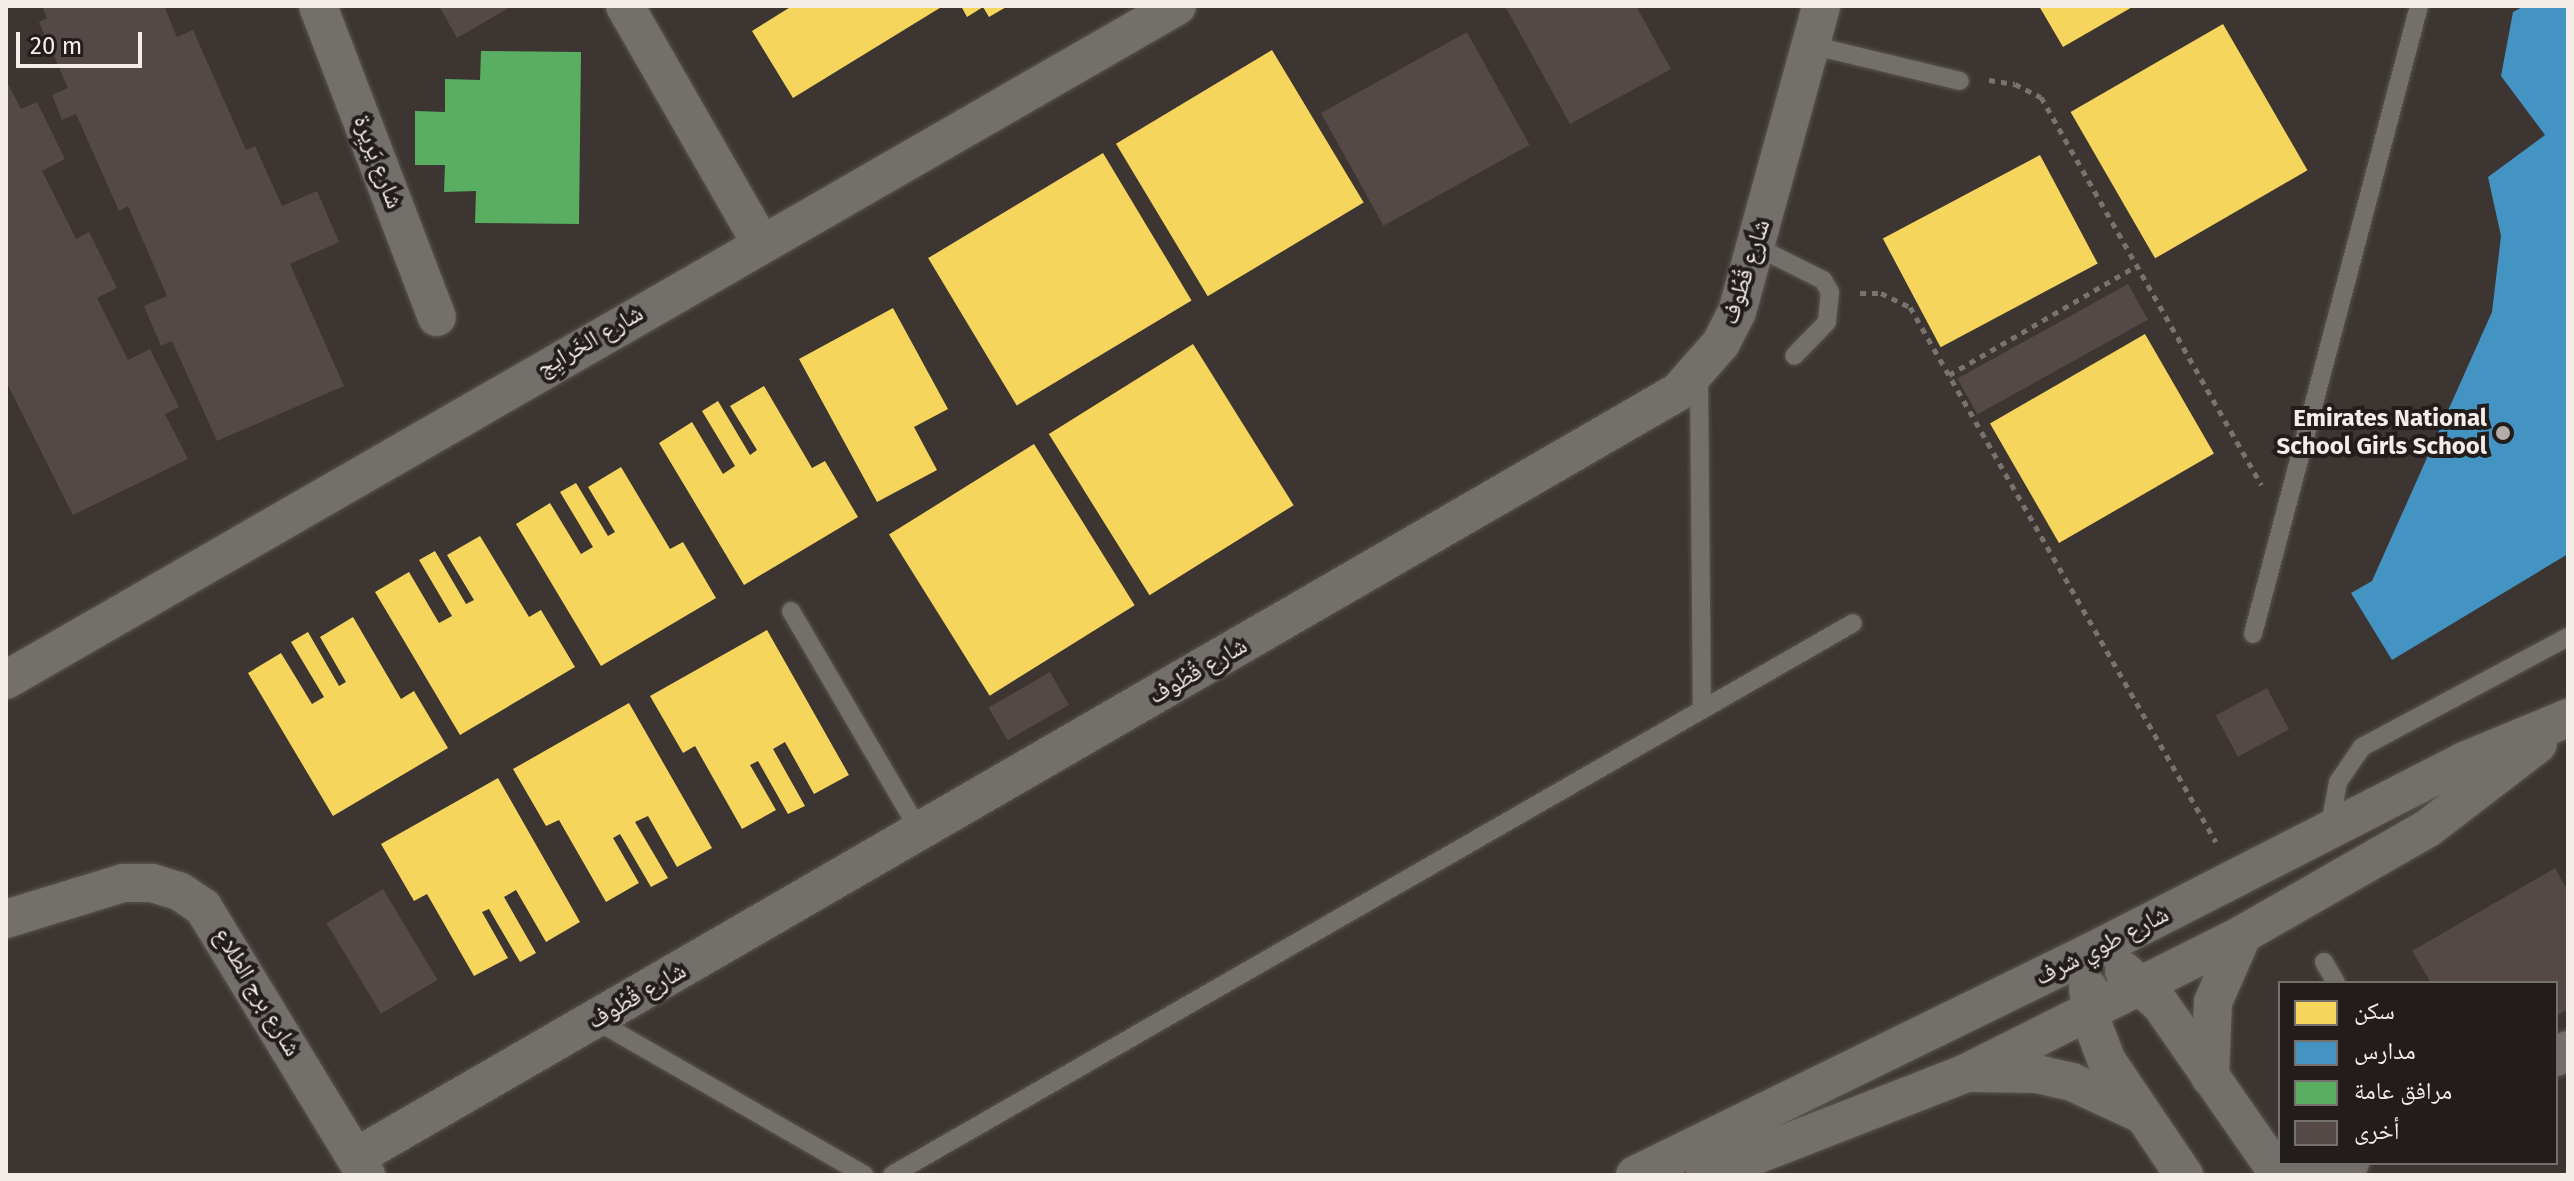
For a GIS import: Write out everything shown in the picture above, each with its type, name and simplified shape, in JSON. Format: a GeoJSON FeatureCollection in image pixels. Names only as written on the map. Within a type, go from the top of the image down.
{"type":"FeatureCollection","features":[{"type":"Feature","properties":{"kind":"street","name":"شارع يَريِرة"},"geometry":{"type":"LineString","coordinates":[[318,6],[437,317]]}},
{"type":"Feature","properties":{"kind":"street","name":"شارع الخَرايِج"},"geometry":{"type":"LineString","coordinates":[[6,680],[760,242],[1177,6]]}},
{"type":"Feature","properties":{"kind":"street","name":"شارع قُطُوف"},"geometry":{"type":"LineString","coordinates":[[361,1166],[595,1020],[1654,408],[1699,372],[1737,312],[1821,6]]}},
{"type":"Feature","properties":{"kind":"street"},"geometry":{"type":"LineString","coordinates":[[636,10],[760,242]]}},
{"type":"Feature","properties":{"kind":"street","name":"شارع طوي شرف"},"geometry":{"type":"LineString","coordinates":[[1635,1175],[2089,953],[2464,761],[2568,719]]}},
{"type":"Feature","properties":{"kind":"street","name":"شارع طوي شرف"},"geometry":{"type":"LineString","coordinates":[[1705,1175],[1966,1073],[2243,934],[2428,828],[2568,719]]}},
{"type":"Feature","properties":{"kind":"street","name":"شارع برج الطلاع"},"geometry":{"type":"LineString","coordinates":[[6,919],[123,883],[152,883],[191,899],[221,930],[361,1166]]}},
{"type":"Feature","properties":{"kind":"street"},"geometry":{"type":"LineString","coordinates":[[2210,1077],[2213,1002],[2243,934]]}},
{"type":"Feature","properties":{"kind":"street"},"geometry":{"type":"LineString","coordinates":[[2089,953],[2142,985],[2281,1175],[2338,1165]]}},
{"type":"Feature","properties":{"kind":"street"},"geometry":{"type":"LineString","coordinates":[[2089,953],[2090,1010],[2107,1061],[2139,1113],[2184,1175]]}},
{"type":"Feature","properties":{"kind":"street"},"geometry":{"type":"LineString","coordinates":[[1966,1073],[2037,1074],[2107,1096],[2139,1113]]}},
{"type":"Feature","properties":{"kind":"lane"},"geometry":{"type":"LineString","coordinates":[[2253,634],[2419,6]]}},
{"type":"Feature","properties":{"kind":"lane"},"geometry":{"type":"LineString","coordinates":[[1811,45],[1960,81]]}},
{"type":"Feature","properties":{"kind":"lane"},"geometry":{"type":"LineString","coordinates":[[1757,247],[1823,280],[1833,302],[1827,322],[1794,356]]}},
{"type":"Feature","properties":{"kind":"lane"},"geometry":{"type":"LineString","coordinates":[[1699,372],[1702,709]]}},
{"type":"Feature","properties":{"kind":"lane"},"geometry":{"type":"LineString","coordinates":[[791,611],[920,832]]}},
{"type":"Feature","properties":{"kind":"lane"},"geometry":{"type":"LineString","coordinates":[[892,1175],[1853,623]]}},
{"type":"Feature","properties":{"kind":"lane"},"geometry":{"type":"LineString","coordinates":[[2329,831],[2338,782],[2362,747],[2568,637]]}},
{"type":"Feature","properties":{"kind":"lane"},"geometry":{"type":"LineString","coordinates":[[2324,962],[2335,981]]}},
{"type":"Feature","properties":{"kind":"lane"},"geometry":{"type":"LineString","coordinates":[[595,1020],[865,1175]]}},
{"type":"Feature","properties":{"kind":"path"},"geometry":{"type":"LineString","coordinates":[[1960,81],[1997,80],[2041,97],[2282,523]]}},
{"type":"Feature","properties":{"kind":"path"},"geometry":{"type":"LineString","coordinates":[[1949,375],[2136,266]]}},
{"type":"Feature","properties":{"kind":"path"},"geometry":{"type":"LineString","coordinates":[[1833,302],[1865,292],[1910,307],[2237,877]]}},
{"type":"Feature","properties":{"kind":"building: سكن"},"geometry":{"type":"Polygon","coordinates":[[[792,6],[943,6],[793,98],[752,31],[792,6]]]}},
{"type":"Feature","properties":{"kind":"building: سكن"},"geometry":{"type":"Polygon","coordinates":[[[961,6],[1008,6],[989,17],[983,7],[967,17],[961,6]]]}},
{"type":"Feature","properties":{"kind":"building: سكن"},"geometry":{"type":"Polygon","coordinates":[[[2039,6],[2134,6],[2063,47],[2039,6]]]}},
{"type":"Feature","properties":{"kind":"building: سكن"},"geometry":{"type":"Polygon","coordinates":[[[2223,24],[2308,170],[2155,258],[2071,112],[2223,24]]]}},
{"type":"Feature","properties":{"kind":"building: سكن"},"geometry":{"type":"Polygon","coordinates":[[[1272,50],[1364,203],[1208,296],[1116,144],[1272,50]]]}},
{"type":"Feature","properties":{"kind":"building: سكن"},"geometry":{"type":"Polygon","coordinates":[[[1103,153],[1192,300],[1017,406],[928,258],[1103,153]]]}},
{"type":"Feature","properties":{"kind":"building: سكن"},"geometry":{"type":"Polygon","coordinates":[[[2040,155],[2098,264],[1941,347],[1883,239],[2040,155]]]}},
{"type":"Feature","properties":{"kind":"building: سكن"},"geometry":{"type":"Polygon","coordinates":[[[893,308],[948,409],[914,427],[937,470],[877,502],[799,359],[893,308]]]}},
{"type":"Feature","properties":{"kind":"building: سكن"},"geometry":{"type":"Polygon","coordinates":[[[2145,334],[2214,454],[2059,543],[1990,424],[2145,334]]]}},
{"type":"Feature","properties":{"kind":"building: سكن"},"geometry":{"type":"Polygon","coordinates":[[[1193,344],[1294,505],[1150,595],[1049,434],[1193,344]]]}},
{"type":"Feature","properties":{"kind":"building: سكن"},"geometry":{"type":"Polygon","coordinates":[[[764,386],[812,468],[825,461],[858,517],[744,585],[659,443],[692,422],[723,474],[735,466],[702,411],[718,401],[750,455],[757,450],[730,406],[764,386]]]}},
{"type":"Feature","properties":{"kind":"building: سكن"},"geometry":{"type":"Polygon","coordinates":[[[1034,444],[1135,605],[990,696],[889,535],[1034,444]]]}},
{"type":"Feature","properties":{"kind":"building: سكن"},"geometry":{"type":"Polygon","coordinates":[[[621,467],[670,549],[683,542],[716,598],[601,666],[516,524],[550,503],[581,554],[593,547],[560,492],[576,483],[608,536],[615,532],[588,487],[621,467]]]}},
{"type":"Feature","properties":{"kind":"building: سكن"},"geometry":{"type":"Polygon","coordinates":[[[480,536],[529,617],[541,610],[575,667],[460,735],[375,592],[409,572],[439,623],[452,616],[419,560],[435,551],[466,604],[474,600],[447,555],[480,536]]]}},
{"type":"Feature","properties":{"kind":"building: سكن"},"geometry":{"type":"Polygon","coordinates":[[[353,617],[401,699],[414,691],[448,748],[333,816],[248,673],[281,653],[312,704],[324,697],[291,642],[308,632],[339,686],[346,682],[320,637],[353,617]]]}},
{"type":"Feature","properties":{"kind":"building: سكن"},"geometry":{"type":"Polygon","coordinates":[[[767,630],[849,775],[814,794],[785,742],[773,749],[805,806],[788,814],[758,761],[750,765],[776,810],[742,829],[695,746],[683,753],[650,696],[767,630]]]}},
{"type":"Feature","properties":{"kind":"building: سكن"},"geometry":{"type":"Polygon","coordinates":[[[629,703],[712,848],[677,867],[648,816],[635,822],[668,878],[651,887],[620,834],[613,838],[639,883],[606,902],[559,820],[546,826],[513,769],[629,703]]]}},
{"type":"Feature","properties":{"kind":"building: سكن"},"geometry":{"type":"Polygon","coordinates":[[[498,778],[580,922],[546,942],[516,890],[504,897],[536,953],[520,962],[489,909],[482,912],[508,958],[474,976],[427,894],[414,901],[381,844],[498,778]]]}},
{"type":"Feature","properties":{"kind":"building: مدارس","name":"Emirates National School Girls School"},"geometry":{"type":"Polygon","coordinates":[[[2524,6],[2568,6],[2568,554],[2392,660],[2351,593],[2372,581],[2492,312],[2501,236],[2488,177],[2545,135],[2501,76],[2513,12],[2524,6]]]}},
{"type":"Feature","properties":{"kind":"building: مرافق عامة"},"geometry":{"type":"Polygon","coordinates":[[[481,51],[581,52],[579,224],[475,223],[476,191],[444,192],[445,165],[415,165],[415,111],[445,112],[445,79],[480,80],[481,51]]]}},
{"type":"Feature","properties":{"kind":"building: أخرى"},"geometry":{"type":"Polygon","coordinates":[[[42,6],[164,6],[177,37],[193,30],[246,150],[255,146],[282,206],[317,191],[339,242],[290,264],[344,386],[217,441],[172,341],[161,346],[144,306],[167,296],[128,206],[119,211],[76,114],[62,120],[52,95],[68,88],[39,22],[47,18],[42,6]]]}},
{"type":"Feature","properties":{"kind":"building: أخرى"},"geometry":{"type":"Polygon","coordinates":[[[439,6],[512,6],[457,38],[439,6]]]}},
{"type":"Feature","properties":{"kind":"building: أخرى"},"geometry":{"type":"Polygon","coordinates":[[[1505,6],[1636,6],[1671,69],[1570,124],[1505,6]]]}},
{"type":"Feature","properties":{"kind":"building: أخرى"},"geometry":{"type":"Polygon","coordinates":[[[1467,32],[1530,145],[1383,226],[1321,113],[1467,32]]]}},
{"type":"Feature","properties":{"kind":"building: أخرى"},"geometry":{"type":"Polygon","coordinates":[[[6,80],[21,109],[37,102],[65,159],[42,171],[76,239],[89,232],[117,288],[97,298],[128,360],[150,349],[179,407],[165,414],[188,459],[73,515],[6,381],[6,80]]]}},
{"type":"Feature","properties":{"kind":"building: أخرى"},"geometry":{"type":"Polygon","coordinates":[[[2128,284],[2148,320],[1977,414],[1957,379],[2128,284]]]}},
{"type":"Feature","properties":{"kind":"building: أخرى"},"geometry":{"type":"Polygon","coordinates":[[[1050,672],[1069,705],[1008,740],[989,708],[1050,672]]]}},
{"type":"Feature","properties":{"kind":"building: أخرى"},"geometry":{"type":"Polygon","coordinates":[[[2267,688],[2289,729],[2238,757],[2216,715],[2267,688]]]}},
{"type":"Feature","properties":{"kind":"building: أخرى"},"geometry":{"type":"Polygon","coordinates":[[[2555,868],[2568,891],[2568,1009],[2558,1015],[2558,981],[2430,981],[2412,951],[2555,868]]]}},
{"type":"Feature","properties":{"kind":"building: أخرى"},"geometry":{"type":"Polygon","coordinates":[[[383,889],[438,980],[381,1014],[326,923],[383,889]]]}},
{"type":"Feature","properties":{"kind":"place","name":"Emirates National School Girls School"},"geometry":{"type":"Point","coordinates":[2503,433]}}]}
